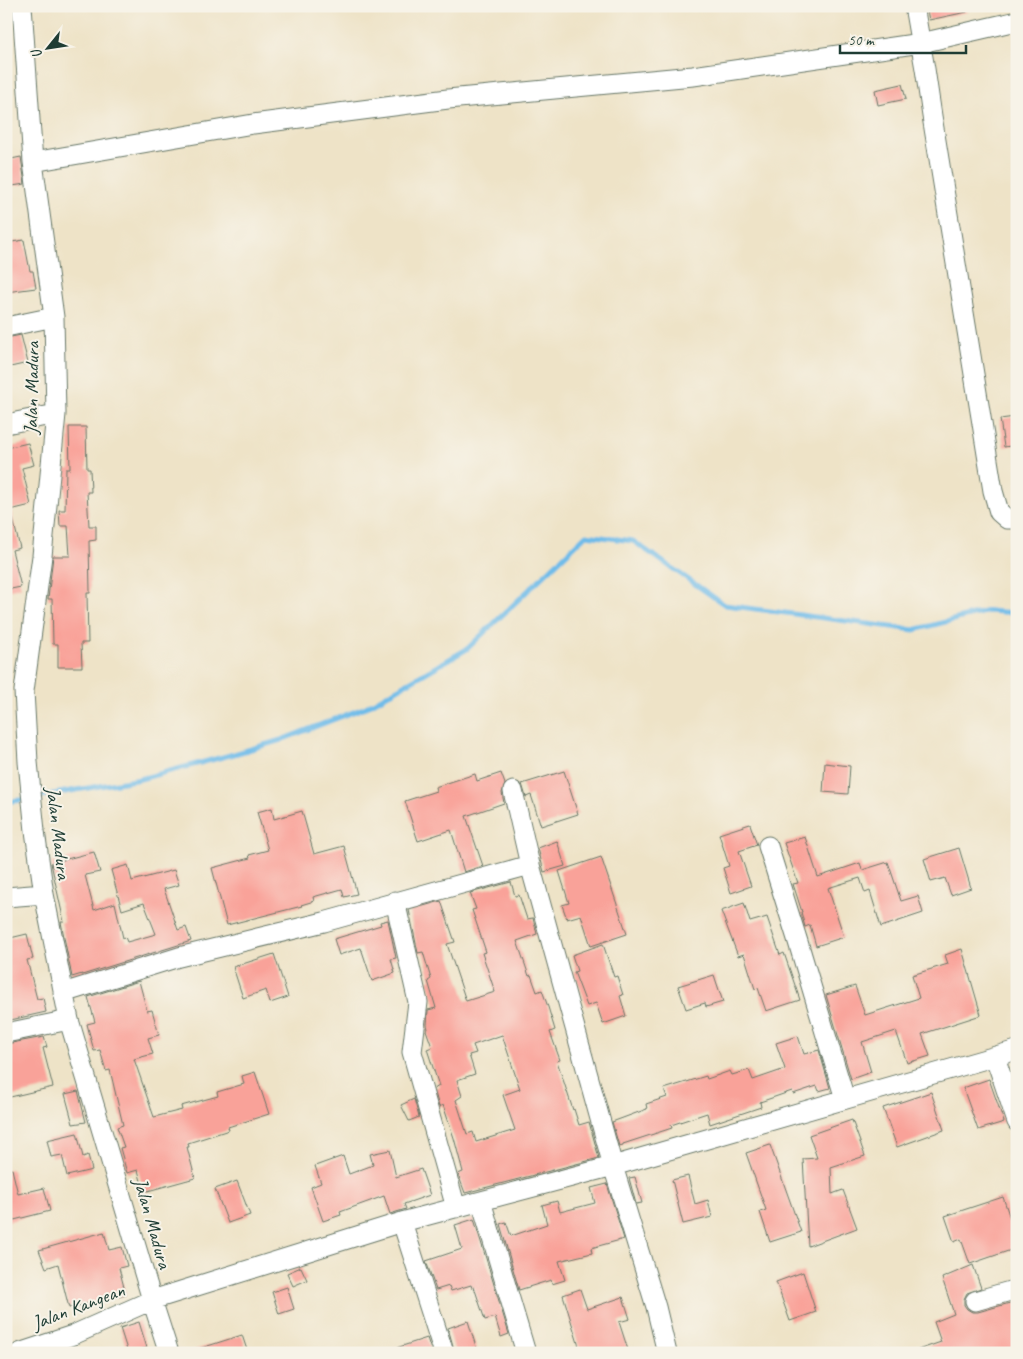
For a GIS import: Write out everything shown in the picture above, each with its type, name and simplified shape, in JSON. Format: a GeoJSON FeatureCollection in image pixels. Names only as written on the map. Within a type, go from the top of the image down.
{"type":"FeatureCollection","features":[{"type":"Feature","properties":{"kind":"street","name":"Jalan Madura"},"geometry":{"type":"LineString","coordinates":[[22,6],[33,162],[54,317],[56,414],[42,556],[24,691],[34,831],[44,894],[69,1020],[169,1353]]}},
{"type":"Feature","properties":{"kind":"street"},"geometry":{"type":"LineString","coordinates":[[914,6],[994,491],[999,512],[1007,519],[1017,520]]}},
{"type":"Feature","properties":{"kind":"street"},"geometry":{"type":"LineString","coordinates":[[33,162],[253,124],[448,99],[693,76],[920,43],[1017,21]]}},
{"type":"Feature","properties":{"kind":"street"},"geometry":{"type":"LineString","coordinates":[[6,327],[54,317]]}},
{"type":"Feature","properties":{"kind":"street"},"geometry":{"type":"LineString","coordinates":[[6,424],[56,414]]}},
{"type":"Feature","properties":{"kind":"street"},"geometry":{"type":"LineString","coordinates":[[513,791],[530,865],[613,1166],[656,1307],[667,1353]]}},
{"type":"Feature","properties":{"kind":"street"},"geometry":{"type":"LineString","coordinates":[[768,846],[845,1099]]}},
{"type":"Feature","properties":{"kind":"street"},"geometry":{"type":"LineString","coordinates":[[63,993],[179,957],[324,922],[530,865]]}},
{"type":"Feature","properties":{"kind":"street"},"geometry":{"type":"LineString","coordinates":[[6,897],[44,894]]}},
{"type":"Feature","properties":{"kind":"street"},"geometry":{"type":"LineString","coordinates":[[395,901],[418,1002],[412,1052],[456,1208]]}},
{"type":"Feature","properties":{"kind":"street"},"geometry":{"type":"LineString","coordinates":[[6,1034],[69,1020]]}},
{"type":"Feature","properties":{"kind":"street","name":"Jalan Kangean"},"geometry":{"type":"LineString","coordinates":[[19,1353],[73,1335],[152,1300],[402,1222],[613,1166],[1017,1050]]}},
{"type":"Feature","properties":{"kind":"street"},"geometry":{"type":"LineString","coordinates":[[995,1057],[1017,1122]]}},
{"type":"Feature","properties":{"kind":"street"},"geometry":{"type":"LineString","coordinates":[[481,1201],[526,1353]]}},
{"type":"Feature","properties":{"kind":"street"},"geometry":{"type":"LineString","coordinates":[[402,1222],[444,1353]]}},
{"type":"Feature","properties":{"kind":"street"},"geometry":{"type":"LineString","coordinates":[[975,1301],[1017,1288]]}},
{"type":"Feature","properties":{"kind":"building"},"geometry":{"type":"Polygon","coordinates":[[[926,6],[967,6],[967,12],[929,20],[926,6]]]}},
{"type":"Feature","properties":{"kind":"building"},"geometry":{"type":"Polygon","coordinates":[[[902,84],[906,99],[878,105],[875,90],[902,84]]]}},
{"type":"Feature","properties":{"kind":"building"},"geometry":{"type":"Polygon","coordinates":[[[21,157],[25,184],[6,187],[6,160],[21,157]]]}},
{"type":"Feature","properties":{"kind":"building"},"geometry":{"type":"Polygon","coordinates":[[[24,240],[30,271],[33,271],[36,288],[6,292],[6,243],[24,240]]]}},
{"type":"Feature","properties":{"kind":"building"},"geometry":{"type":"Polygon","coordinates":[[[21,335],[28,363],[6,368],[6,338],[21,335]]]}},
{"type":"Feature","properties":{"kind":"building"},"geometry":{"type":"Polygon","coordinates":[[[1015,417],[1017,445],[1004,447],[1000,419],[1015,417]]]}},
{"type":"Feature","properties":{"kind":"building"},"geometry":{"type":"Polygon","coordinates":[[[69,427],[86,427],[87,469],[90,469],[91,492],[87,492],[89,526],[96,526],[96,540],[89,541],[90,593],[87,593],[88,643],[81,643],[82,667],[58,667],[58,644],[53,644],[52,599],[48,599],[53,556],[70,556],[68,526],[60,526],[59,510],[65,510],[66,469],[70,469],[69,427]]]}},
{"type":"Feature","properties":{"kind":"building"},"geometry":{"type":"Polygon","coordinates":[[[28,443],[34,465],[22,468],[31,505],[6,511],[6,448],[28,443]]]}},
{"type":"Feature","properties":{"kind":"building"},"geometry":{"type":"Polygon","coordinates":[[[11,511],[20,548],[12,550],[21,587],[6,590],[6,512],[11,511]]]}},
{"type":"Feature","properties":{"kind":"building"},"geometry":{"type":"Polygon","coordinates":[[[825,763],[850,766],[848,794],[823,792],[825,763]]]}},
{"type":"Feature","properties":{"kind":"building"},"geometry":{"type":"Polygon","coordinates":[[[564,771],[578,814],[541,826],[531,795],[526,797],[522,784],[564,771]]]}},
{"type":"Feature","properties":{"kind":"building"},"geometry":{"type":"Polygon","coordinates":[[[501,773],[505,784],[502,793],[504,803],[466,816],[483,866],[464,872],[451,830],[418,841],[405,801],[436,791],[435,787],[475,774],[477,781],[501,773]]]}},
{"type":"Feature","properties":{"kind":"building"},"geometry":{"type":"Polygon","coordinates":[[[272,808],[274,819],[302,811],[314,854],[344,846],[357,894],[344,897],[342,889],[313,897],[314,901],[302,906],[227,925],[212,868],[250,858],[249,855],[268,850],[257,812],[272,808]]]}},
{"type":"Feature","properties":{"kind":"building"},"geometry":{"type":"Polygon","coordinates":[[[750,824],[757,845],[739,851],[751,886],[731,893],[723,868],[729,866],[719,834],[750,824]]]}},
{"type":"Feature","properties":{"kind":"building"},"geometry":{"type":"Polygon","coordinates":[[[805,837],[818,877],[860,863],[862,870],[888,862],[901,901],[918,896],[923,913],[881,927],[870,891],[865,893],[860,878],[828,888],[844,937],[816,946],[810,925],[805,927],[793,884],[798,883],[784,843],[805,837]]]}},
{"type":"Feature","properties":{"kind":"building"},"geometry":{"type":"Polygon","coordinates":[[[557,841],[565,866],[544,872],[538,848],[557,841]]]}},
{"type":"Feature","properties":{"kind":"building"},"geometry":{"type":"Polygon","coordinates":[[[959,848],[971,888],[951,895],[945,878],[931,882],[924,859],[959,848]]]}},
{"type":"Feature","properties":{"kind":"building"},"geometry":{"type":"Polygon","coordinates":[[[94,852],[100,872],[85,875],[94,910],[115,903],[123,938],[125,937],[127,942],[156,934],[144,903],[122,910],[111,870],[128,865],[132,881],[174,870],[179,885],[164,889],[178,930],[186,927],[191,941],[72,977],[61,922],[64,922],[51,863],[94,852]]]}},
{"type":"Feature","properties":{"kind":"building"},"geometry":{"type":"Polygon","coordinates":[[[601,857],[627,934],[591,946],[581,915],[567,919],[562,905],[569,903],[559,871],[601,857]]]}},
{"type":"Feature","properties":{"kind":"building"},"geometry":{"type":"Polygon","coordinates":[[[511,882],[515,896],[519,895],[527,919],[533,918],[537,934],[517,941],[529,976],[531,975],[537,992],[542,990],[548,1007],[555,1030],[550,1032],[560,1060],[557,1061],[573,1110],[579,1125],[589,1122],[599,1158],[465,1193],[458,1174],[463,1172],[454,1138],[443,1105],[439,1107],[434,1089],[439,1086],[427,1049],[432,1047],[426,1030],[428,1029],[428,1010],[436,1008],[428,981],[431,979],[423,952],[418,953],[409,910],[441,901],[455,942],[447,944],[466,1001],[495,992],[482,953],[486,952],[472,910],[476,909],[470,893],[511,882]],[[502,1035],[473,1045],[476,1053],[469,1055],[475,1074],[457,1080],[462,1096],[456,1100],[467,1134],[473,1132],[476,1142],[515,1130],[503,1095],[520,1089],[502,1035]]]}},
{"type":"Feature","properties":{"kind":"building"},"geometry":{"type":"Polygon","coordinates":[[[744,903],[750,922],[767,917],[780,955],[784,953],[800,1000],[766,1011],[758,988],[755,989],[744,954],[738,956],[721,911],[744,903]]]}},
{"type":"Feature","properties":{"kind":"building"},"geometry":{"type":"Polygon","coordinates":[[[388,920],[396,958],[391,959],[395,973],[372,981],[361,948],[339,955],[334,939],[381,925],[380,922],[388,920]]]}},
{"type":"Feature","properties":{"kind":"building"},"geometry":{"type":"Polygon","coordinates":[[[27,934],[33,959],[27,960],[37,999],[43,998],[46,1012],[6,1021],[6,939],[27,934]]]}},
{"type":"Feature","properties":{"kind":"building"},"geometry":{"type":"Polygon","coordinates":[[[603,944],[614,977],[617,976],[623,995],[620,996],[626,1016],[603,1024],[596,1003],[587,1006],[574,972],[577,971],[572,955],[603,944]]]}},
{"type":"Feature","properties":{"kind":"building"},"geometry":{"type":"Polygon","coordinates":[[[962,949],[981,1015],[922,1034],[930,1056],[907,1063],[896,1031],[862,1042],[871,1072],[851,1079],[826,995],[855,986],[865,1015],[919,998],[912,975],[948,964],[945,955],[962,949]]]}},
{"type":"Feature","properties":{"kind":"building"},"geometry":{"type":"Polygon","coordinates":[[[274,954],[288,997],[270,1003],[266,990],[243,998],[233,967],[274,954]]]}},
{"type":"Feature","properties":{"kind":"building"},"geometry":{"type":"Polygon","coordinates":[[[714,975],[723,1002],[706,1007],[705,1003],[686,1009],[678,986],[714,975]]]}},
{"type":"Feature","properties":{"kind":"building"},"geometry":{"type":"Polygon","coordinates":[[[139,981],[147,1011],[152,1010],[159,1035],[148,1038],[153,1054],[134,1059],[154,1117],[182,1110],[181,1106],[218,1096],[217,1092],[244,1084],[242,1076],[255,1072],[269,1114],[228,1127],[229,1130],[188,1143],[189,1147],[187,1147],[195,1178],[144,1192],[138,1170],[127,1173],[120,1148],[124,1147],[117,1127],[123,1125],[110,1070],[106,1071],[100,1050],[94,1051],[87,1024],[95,1022],[88,997],[139,981]]]}},
{"type":"Feature","properties":{"kind":"building"},"geometry":{"type":"Polygon","coordinates":[[[798,1036],[804,1054],[819,1050],[830,1088],[819,1091],[817,1086],[793,1094],[792,1091],[760,1102],[761,1107],[710,1124],[707,1113],[671,1125],[672,1128],[619,1146],[612,1122],[647,1109],[646,1104],[667,1097],[664,1089],[706,1076],[707,1079],[730,1071],[732,1075],[749,1070],[753,1080],[785,1069],[776,1043],[798,1036]]]}},
{"type":"Feature","properties":{"kind":"building"},"geometry":{"type":"Polygon","coordinates":[[[44,1037],[47,1047],[43,1048],[53,1087],[6,1098],[6,1044],[44,1037]]]}},
{"type":"Feature","properties":{"kind":"building"},"geometry":{"type":"Polygon","coordinates":[[[989,1079],[1004,1122],[978,1130],[963,1088],[989,1079]]]}},
{"type":"Feature","properties":{"kind":"building"},"geometry":{"type":"Polygon","coordinates":[[[78,1091],[86,1122],[73,1124],[65,1094],[78,1091]]]}},
{"type":"Feature","properties":{"kind":"building"},"geometry":{"type":"Polygon","coordinates":[[[931,1092],[944,1130],[897,1147],[883,1108],[931,1092]]]}},
{"type":"Feature","properties":{"kind":"building"},"geometry":{"type":"Polygon","coordinates":[[[414,1099],[419,1117],[409,1121],[401,1105],[414,1099]]]}},
{"type":"Feature","properties":{"kind":"building"},"geometry":{"type":"Polygon","coordinates":[[[852,1120],[865,1156],[831,1167],[832,1194],[843,1190],[857,1228],[808,1246],[803,1159],[817,1158],[809,1135],[852,1120]]]}},
{"type":"Feature","properties":{"kind":"building"},"geometry":{"type":"Polygon","coordinates":[[[77,1133],[83,1157],[88,1155],[92,1170],[67,1176],[62,1155],[51,1157],[47,1140],[77,1133]]]}},
{"type":"Feature","properties":{"kind":"building"},"geometry":{"type":"Polygon","coordinates":[[[770,1145],[801,1232],[770,1242],[760,1212],[766,1210],[746,1153],[770,1145]]]}},
{"type":"Feature","properties":{"kind":"building"},"geometry":{"type":"Polygon","coordinates":[[[390,1150],[396,1177],[421,1169],[430,1195],[404,1204],[406,1209],[390,1214],[384,1196],[340,1212],[341,1215],[323,1221],[311,1187],[321,1183],[315,1166],[343,1156],[349,1174],[373,1165],[370,1154],[390,1150]]]}},
{"type":"Feature","properties":{"kind":"building"},"geometry":{"type":"Polygon","coordinates":[[[12,1169],[18,1194],[44,1188],[50,1211],[6,1222],[6,1170],[12,1169]]]}},
{"type":"Feature","properties":{"kind":"building"},"geometry":{"type":"Polygon","coordinates":[[[688,1176],[695,1204],[708,1200],[712,1217],[683,1224],[672,1180],[688,1176]]]}},
{"type":"Feature","properties":{"kind":"building"},"geometry":{"type":"Polygon","coordinates":[[[635,1177],[642,1203],[636,1204],[629,1178],[635,1177]]]}},
{"type":"Feature","properties":{"kind":"building"},"geometry":{"type":"Polygon","coordinates":[[[237,1181],[250,1215],[228,1223],[215,1189],[237,1181]]]}},
{"type":"Feature","properties":{"kind":"building"},"geometry":{"type":"Polygon","coordinates":[[[607,1184],[624,1239],[591,1248],[592,1253],[559,1261],[565,1280],[552,1284],[551,1280],[519,1290],[500,1224],[506,1222],[511,1236],[547,1224],[542,1205],[557,1201],[560,1212],[595,1203],[591,1188],[607,1184]]]}},
{"type":"Feature","properties":{"kind":"building"},"geometry":{"type":"Polygon","coordinates":[[[1003,1197],[1011,1221],[1017,1219],[1017,1248],[970,1264],[961,1239],[954,1242],[945,1216],[1003,1197]]]}},
{"type":"Feature","properties":{"kind":"building"},"geometry":{"type":"Polygon","coordinates":[[[474,1219],[509,1334],[501,1337],[495,1317],[485,1320],[474,1287],[472,1288],[471,1285],[451,1291],[449,1286],[436,1290],[426,1261],[462,1249],[455,1225],[474,1219]]]}},
{"type":"Feature","properties":{"kind":"building"},"geometry":{"type":"Polygon","coordinates":[[[104,1232],[109,1250],[122,1247],[127,1266],[119,1268],[126,1295],[69,1308],[58,1264],[46,1268],[39,1250],[104,1232]]]}},
{"type":"Feature","properties":{"kind":"building"},"geometry":{"type":"Polygon","coordinates":[[[973,1265],[981,1288],[967,1293],[964,1305],[972,1312],[978,1312],[1017,1301],[1017,1348],[1004,1353],[915,1353],[915,1351],[941,1342],[934,1322],[954,1314],[942,1278],[973,1265]]]}},
{"type":"Feature","properties":{"kind":"building"},"geometry":{"type":"Polygon","coordinates":[[[301,1267],[307,1280],[293,1286],[287,1273],[301,1267]]]}},
{"type":"Feature","properties":{"kind":"building"},"geometry":{"type":"Polygon","coordinates":[[[803,1272],[816,1312],[790,1321],[776,1282],[803,1272]]]}},
{"type":"Feature","properties":{"kind":"building"},"geometry":{"type":"Polygon","coordinates":[[[287,1287],[294,1309],[279,1314],[272,1292],[287,1287]]]}},
{"type":"Feature","properties":{"kind":"building"},"geometry":{"type":"Polygon","coordinates":[[[580,1289],[587,1309],[623,1297],[630,1319],[619,1322],[629,1353],[581,1353],[563,1295],[580,1289]]]}},
{"type":"Feature","properties":{"kind":"building"},"geometry":{"type":"Polygon","coordinates":[[[468,1321],[478,1353],[455,1353],[448,1328],[468,1321]]]}},
{"type":"Feature","properties":{"kind":"building"},"geometry":{"type":"Polygon","coordinates":[[[139,1322],[147,1348],[128,1353],[120,1328],[139,1322]]]}},
{"type":"Feature","properties":{"kind":"building"},"geometry":{"type":"Polygon","coordinates":[[[242,1335],[248,1353],[196,1353],[195,1350],[242,1335]]]}},
{"type":"Feature","properties":{"kind":"building"},"geometry":{"type":"Polygon","coordinates":[[[427,1338],[432,1353],[391,1353],[390,1350],[427,1338]]]}},
{"type":"Feature","properties":{"kind":"waterway"},"geometry":{"type":"LineString","coordinates":[[36,797],[140,779],[234,754],[281,740],[366,707],[467,649],[586,535],[633,541],[725,605],[914,630],[988,611],[1017,613]]}},
{"type":"Feature","properties":{"kind":"waterway"},"geometry":{"type":"LineString","coordinates":[[6,802],[28,799]]}}]}
